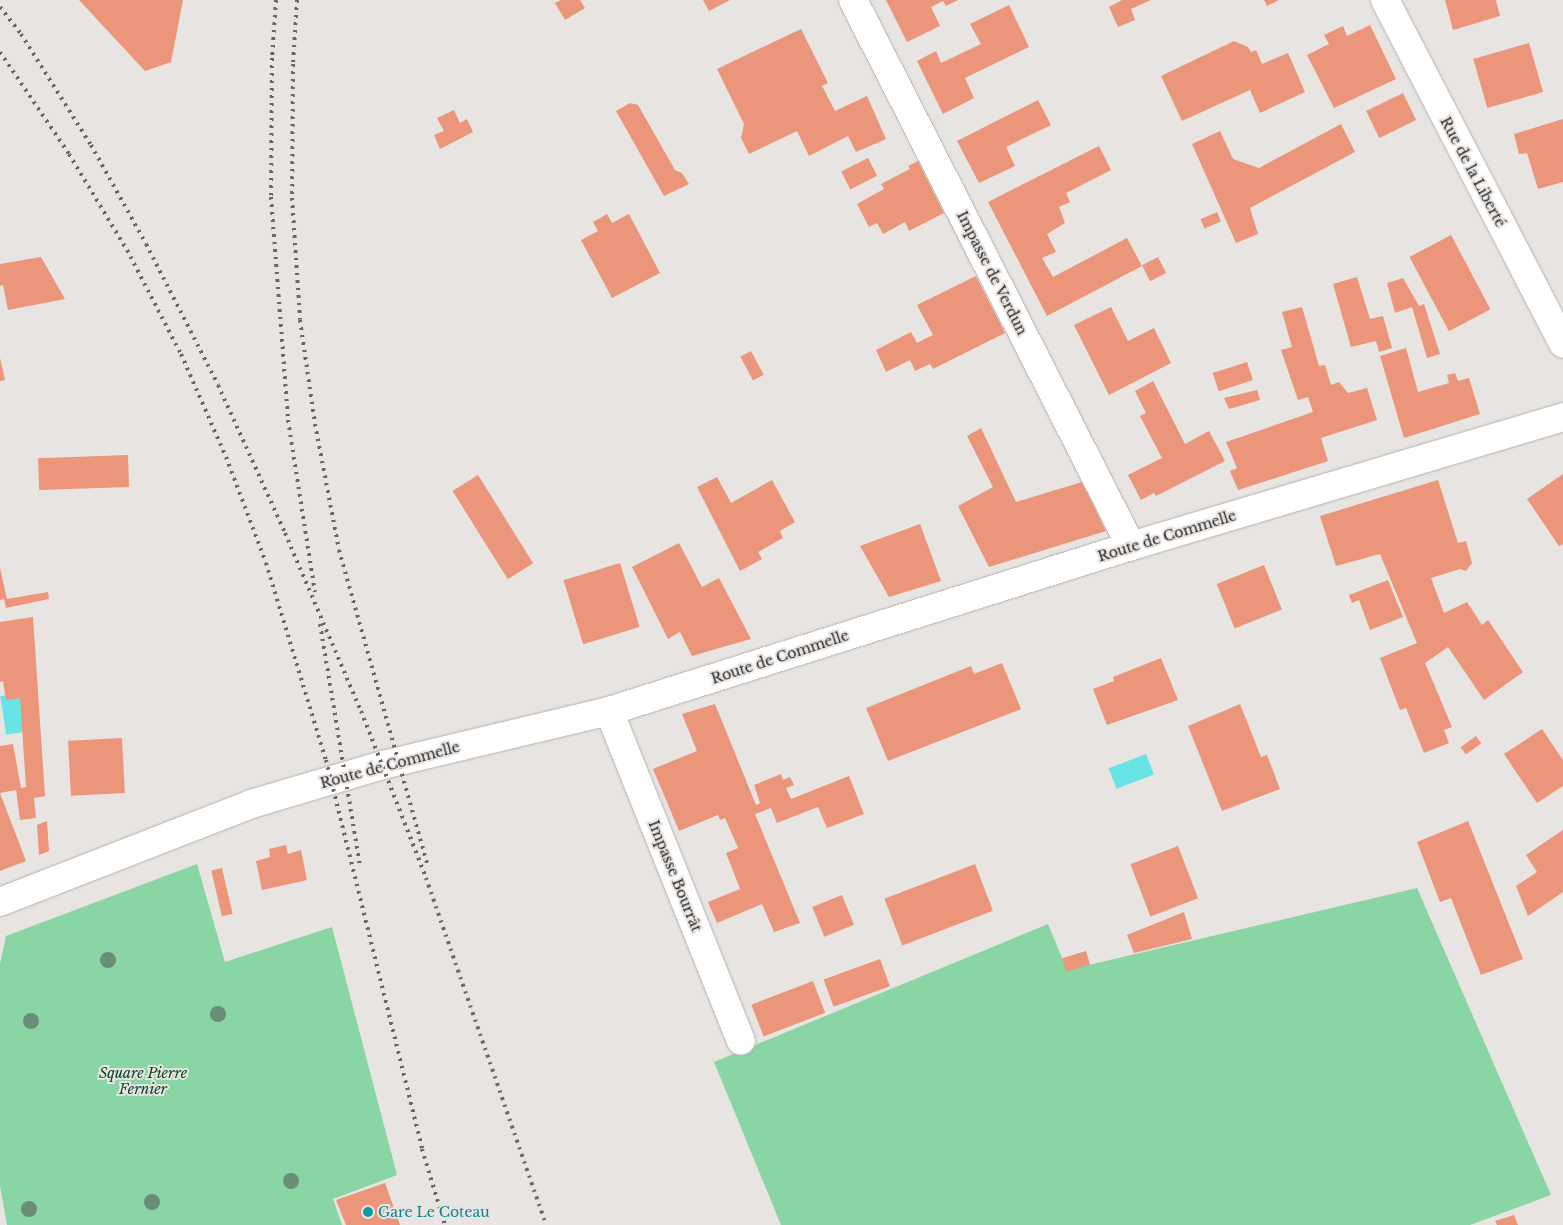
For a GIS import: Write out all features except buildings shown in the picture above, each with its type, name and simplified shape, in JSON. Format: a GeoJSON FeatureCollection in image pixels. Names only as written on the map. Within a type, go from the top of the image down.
{"type":"FeatureCollection","features":[{"type":"Feature","properties":{"kind":"street","name":"Impasse de Verdun"},"geometry":{"type":"LineString","coordinates":[[853,0],[1131,546]]}},
{"type":"Feature","properties":{"kind":"street","name":"Rue de la Liberté"},"geometry":{"type":"LineString","coordinates":[[1385,0],[1563,344]]}},
{"type":"Feature","properties":{"kind":"street","name":"Route de Commelle"},"geometry":{"type":"LineString","coordinates":[[0,902],[251,804],[382,765],[609,711],[1131,546],[1563,417]]}},
{"type":"Feature","properties":{"kind":"street","name":"Impasse Bourrât"},"geometry":{"type":"LineString","coordinates":[[609,711],[741,1041]]}},
{"type":"Feature","properties":{"kind":"green space","name":"Square Pierre Fernier"},"geometry":{"type":"Polygon","coordinates":[[[197,864],[225,962],[332,927],[397,1175],[333,1199],[342,1225],[7,1225],[0,1186],[0,964],[6,936],[197,864]]]}},
{"type":"Feature","properties":{"kind":"green space"},"geometry":{"type":"Polygon","coordinates":[[[1417,888],[1551,1195],[1470,1225],[781,1225],[714,1062],[1048,924],[1067,970],[1417,888]]]}},
{"type":"Feature","properties":{"kind":"water"},"geometry":{"type":"Polygon","coordinates":[[[20,693],[26,732],[6,735],[0,696],[20,693]]]}},
{"type":"Feature","properties":{"kind":"water"},"geometry":{"type":"Polygon","coordinates":[[[1146,754],[1154,775],[1117,789],[1109,768],[1146,754]]]}},
{"type":"Feature","properties":{"kind":"railway"},"geometry":{"type":"LineString","coordinates":[[276,0],[272,58],[271,197],[288,420],[315,592]]}},
{"type":"Feature","properties":{"kind":"railway"},"geometry":{"type":"LineString","coordinates":[[297,0],[293,64],[292,198],[300,320],[315,424],[339,550],[428,866]]}},
{"type":"Feature","properties":{"kind":"railway"},"geometry":{"type":"LineString","coordinates":[[0,7],[21,34],[91,145],[146,244],[218,385],[285,533],[361,711],[426,878],[546,1225]]}},
{"type":"Feature","properties":{"kind":"railway"},"geometry":{"type":"LineString","coordinates":[[0,52],[69,154],[127,250],[181,354],[226,457],[266,563],[326,760],[422,1149],[445,1225]]}},
{"type":"Feature","properties":{"kind":"railway"},"geometry":{"type":"LineString","coordinates":[[320,624],[360,866]]}},
{"type":"Feature","properties":{"kind":"place","name":"Gare Le Coteau"},"geometry":{"type":"Point","coordinates":[368,1212]}}]}
